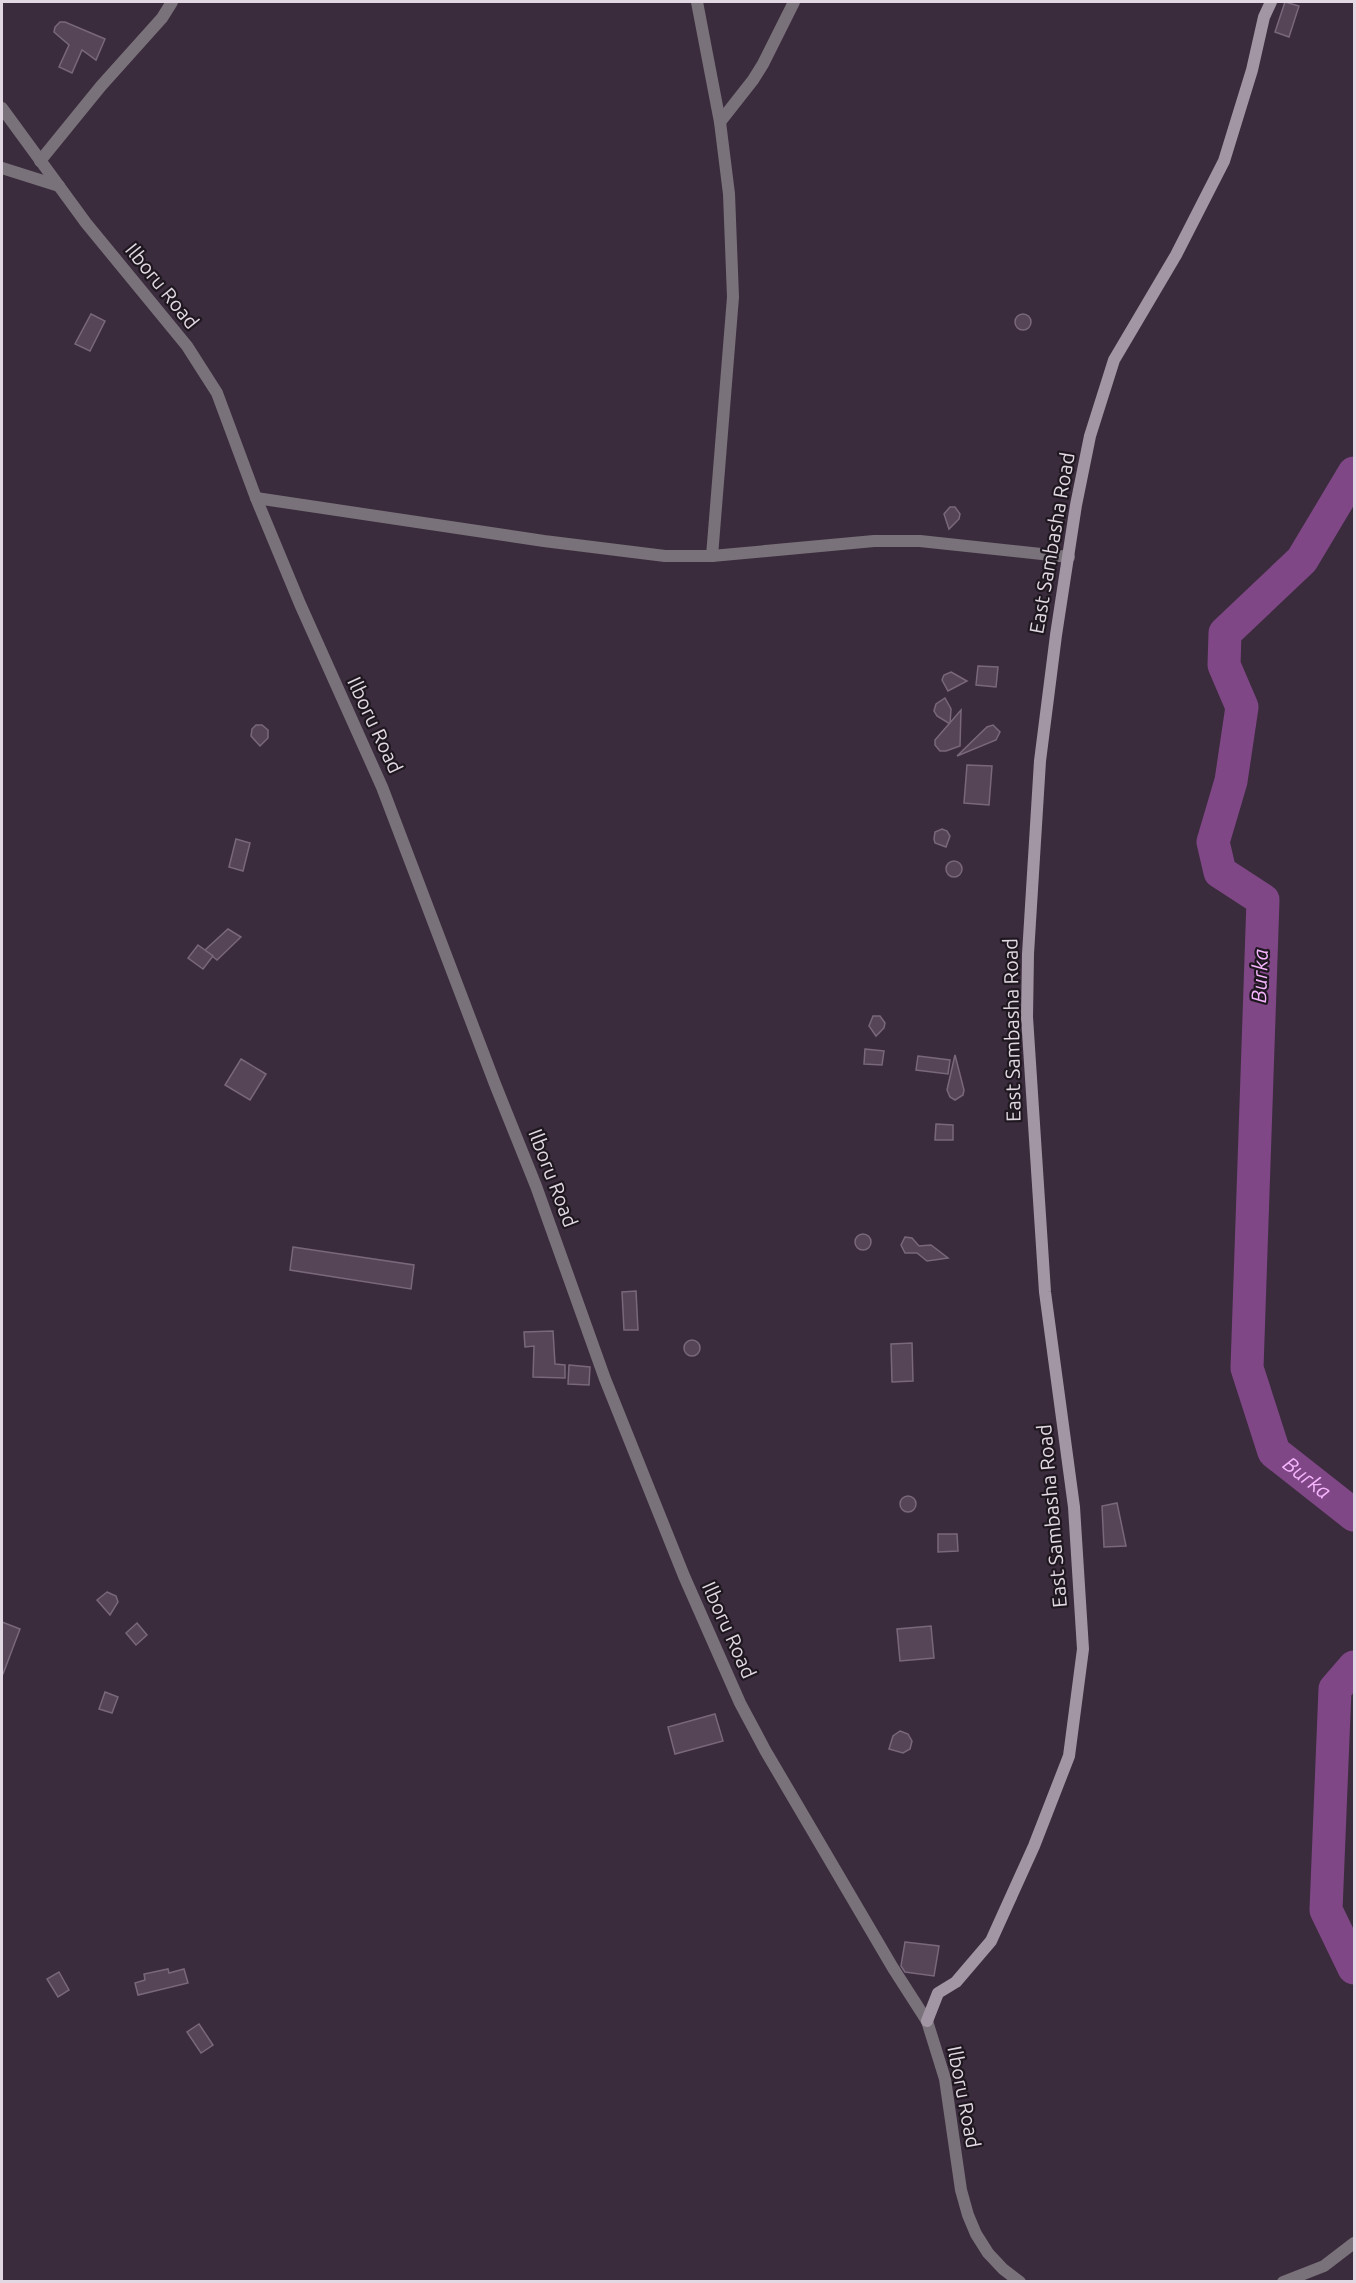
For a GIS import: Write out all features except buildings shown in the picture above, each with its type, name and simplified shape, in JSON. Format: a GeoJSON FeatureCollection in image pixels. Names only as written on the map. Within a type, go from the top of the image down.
{"type":"FeatureCollection","features":[{"type":"Feature","properties":{"kind":"street"},"geometry":{"type":"LineString","coordinates":[[40,160],[101,86],[162,18],[172,2]]}},
{"type":"Feature","properties":{"kind":"street"},"geometry":{"type":"LineString","coordinates":[[697,2],[720,122],[729,194],[733,297],[712,556]]}},
{"type":"Feature","properties":{"kind":"street"},"geometry":{"type":"LineString","coordinates":[[720,122],[763,64],[794,2]]}},
{"type":"Feature","properties":{"kind":"street","name":"East Sambasha Road"},"geometry":{"type":"LineString","coordinates":[[927,2021],[938,1994],[956,1982],[991,1941],[1034,1846],[1069,1756],[1083,1649],[1074,1507],[1045,1292],[1027,1017],[1028,954],[1040,761],[1076,505],[1090,436],[1113,360],[1176,255],[1224,161],[1252,70],[1264,17],[1271,2]]}},
{"type":"Feature","properties":{"kind":"street","name":"Ilboru Road"},"geometry":{"type":"LineString","coordinates":[[2,108],[86,223],[187,346],[217,393],[256,498],[326,665],[382,787],[536,1186],[605,1380],[689,1587],[741,1703],[765,1750],[893,1968],[927,2021],[945,2079],[961,2190],[968,2215],[988,2253],[1020,2282]]}},
{"type":"Feature","properties":{"kind":"street"},"geometry":{"type":"LineString","coordinates":[[2,168],[59,186]]}},
{"type":"Feature","properties":{"kind":"street"},"geometry":{"type":"LineString","coordinates":[[256,498],[665,556],[712,556],[874,541],[920,541],[1069,557]]}},
{"type":"Feature","properties":{"kind":"street"},"geometry":{"type":"LineString","coordinates":[[1283,2282],[1324,2266],[1354,2243]]}},
{"type":"Feature","properties":{"kind":"waterway","name":"Burka"},"geometry":{"type":"LineString","coordinates":[[1354,473],[1302,560],[1225,633],[1224,665],[1242,707],[1231,781],[1213,842],[1220,872],[1263,900],[1247,1368],[1274,1452],[1354,1515]]}},
{"type":"Feature","properties":{"kind":"waterway","name":"Burka"},"geometry":{"type":"LineString","coordinates":[[1354,1667],[1335,1689],[1326,1910],[1354,1968]]}}]}
